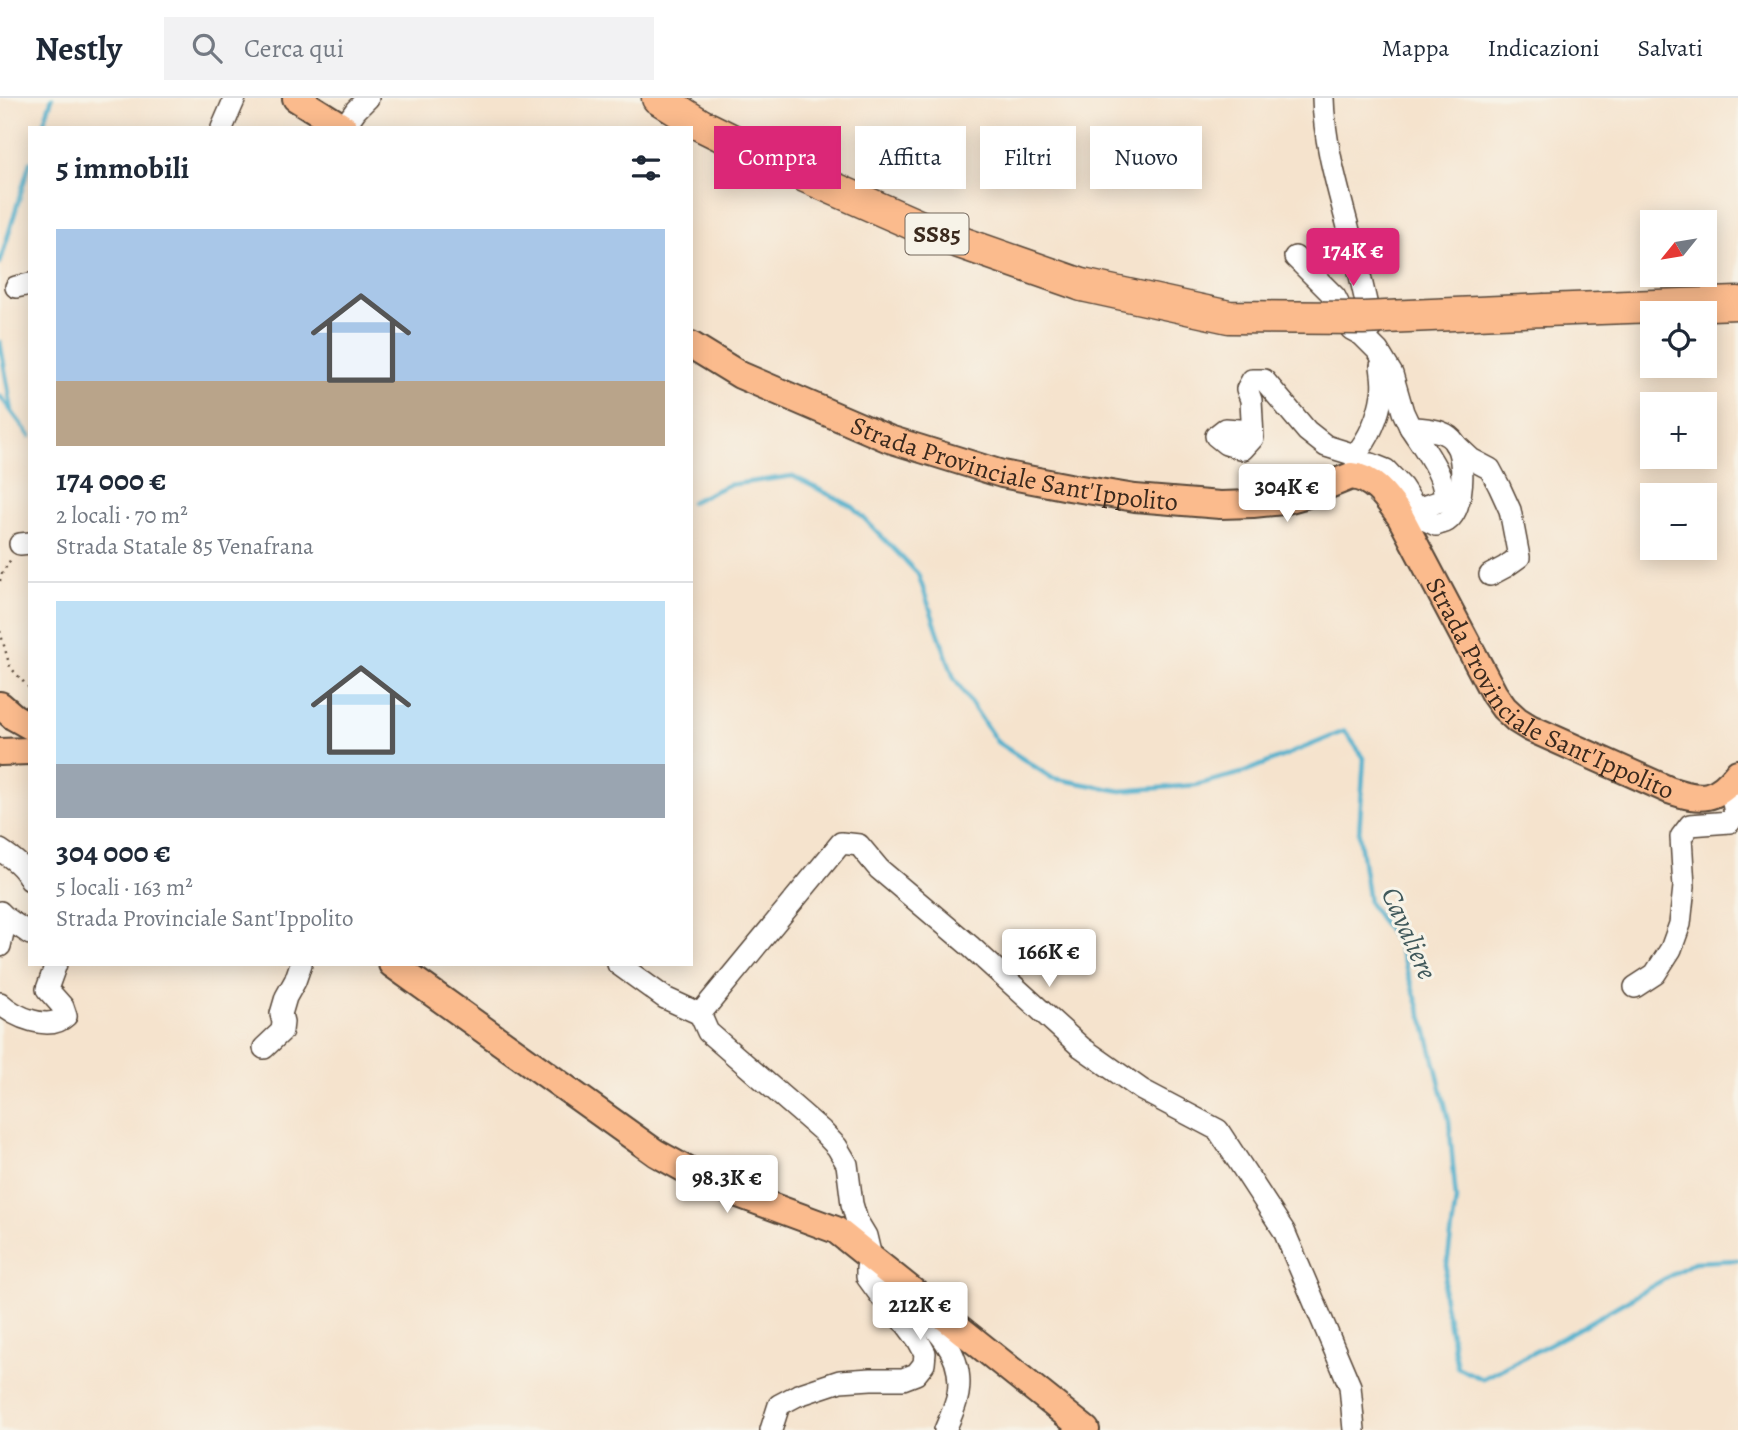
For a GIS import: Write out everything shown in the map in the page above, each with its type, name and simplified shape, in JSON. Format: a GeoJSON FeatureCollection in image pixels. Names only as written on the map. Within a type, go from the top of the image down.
{"type":"FeatureCollection","features":[{"type":"Feature","properties":{"kind":"highway","name":"SS85"},"geometry":{"type":"LineString","coordinates":[[658,98],[701,125],[796,172],[939,235],[1082,285],[1229,317],[1363,318],[1738,303]]}},
{"type":"Feature","properties":{"kind":"main road"},"geometry":{"type":"LineString","coordinates":[[296,98],[341,126]]}},
{"type":"Feature","properties":{"kind":"main road","name":"Strada Provinciale Sant'Ippolito"},"geometry":{"type":"LineString","coordinates":[[693,346],[740,375],[889,439],[1002,474],[1069,487],[1135,498],[1220,505],[1253,504],[1283,501],[1304,495],[1351,476],[1357,466],[1400,516],[1493,694],[1517,720],[1686,796],[1735,793]]}},
{"type":"Feature","properties":{"kind":"main road"},"geometry":{"type":"LineString","coordinates":[[0,705],[28,725]]}},
{"type":"Feature","properties":{"kind":"main road"},"geometry":{"type":"LineString","coordinates":[[0,752],[28,751]]}},
{"type":"Feature","properties":{"kind":"main road"},"geometry":{"type":"LineString","coordinates":[[395,966],[656,1153],[714,1185],[836,1230],[869,1263],[1086,1430]]}},
{"type":"Feature","properties":{"kind":"street"},"geometry":{"type":"LineString","coordinates":[[223,126],[235,98]]}},
{"type":"Feature","properties":{"kind":"street"},"geometry":{"type":"LineString","coordinates":[[345,126],[368,98]]}},
{"type":"Feature","properties":{"kind":"street"},"geometry":{"type":"LineString","coordinates":[[1322,98],[1332,166],[1381,363],[1383,393],[1357,466]]}},
{"type":"Feature","properties":{"kind":"street"},"geometry":{"type":"LineString","coordinates":[[1295,257],[1335,297],[1351,329],[1362,335],[1378,351],[1392,374],[1403,412],[1446,491],[1444,500],[1416,509]]}},
{"type":"Feature","properties":{"kind":"street"},"geometry":{"type":"LineString","coordinates":[[1252,431],[1251,400],[1247,389],[1252,380],[1264,380],[1307,431],[1357,466],[1371,464],[1387,470],[1422,517],[1436,524],[1447,521],[1458,505],[1462,483],[1461,462],[1455,444]]}},
{"type":"Feature","properties":{"kind":"street"},"geometry":{"type":"LineString","coordinates":[[1410,426],[1439,430],[1471,459],[1490,469],[1510,510],[1519,557],[1490,575]]}},
{"type":"Feature","properties":{"kind":"street"},"geometry":{"type":"LineString","coordinates":[[1634,987],[1655,974],[1671,949],[1679,924],[1684,887],[1681,837],[1690,825],[1730,822],[1735,814],[1735,793]]}},
{"type":"Feature","properties":{"kind":"street"},"geometry":{"type":"LineString","coordinates":[[700,1014],[841,843],[859,845],[879,869],[970,946],[1081,1047],[1142,1090],[1218,1130],[1284,1231],[1350,1386],[1354,1430]]}},
{"type":"Feature","properties":{"kind":"street"},"geometry":{"type":"LineString","coordinates":[[0,850],[19,864],[28,875]]}},
{"type":"Feature","properties":{"kind":"street"},"geometry":{"type":"LineString","coordinates":[[0,946],[3,916],[28,932]]}},
{"type":"Feature","properties":{"kind":"street"},"geometry":{"type":"LineString","coordinates":[[0,1003],[16,1016],[47,1023],[61,1021],[66,1016],[63,1007],[47,989],[55,966]]}},
{"type":"Feature","properties":{"kind":"street"},"geometry":{"type":"LineString","coordinates":[[264,1048],[282,1031],[281,1014],[286,997],[301,966]]}},
{"type":"Feature","properties":{"kind":"street"},"geometry":{"type":"LineString","coordinates":[[621,966],[665,998],[700,1014],[708,1032],[837,1147],[847,1164],[852,1203],[857,1221],[866,1236],[869,1263],[867,1278],[918,1340],[925,1353],[924,1364],[916,1374],[903,1379],[840,1381],[779,1405],[771,1430]]}},
{"type":"Feature","properties":{"kind":"street"},"geometry":{"type":"LineString","coordinates":[[869,1263],[938,1330],[955,1358],[959,1377],[958,1394],[945,1430]]}},
{"type":"Feature","properties":{"kind":"path"},"geometry":{"type":"LineString","coordinates":[[0,631],[10,667],[28,687]]}},
{"type":"Feature","properties":{"kind":"waterway"},"geometry":{"type":"LineString","coordinates":[[43,126],[52,98]]}},
{"type":"Feature","properties":{"kind":"waterway"},"geometry":{"type":"LineString","coordinates":[[0,263],[28,169]]}},
{"type":"Feature","properties":{"kind":"waterway"},"geometry":{"type":"LineString","coordinates":[[0,342],[12,411]]}},
{"type":"Feature","properties":{"kind":"waterway","name":"Cavaliere"},"geometry":{"type":"LineString","coordinates":[[0,396],[28,433]]}},
{"type":"Feature","properties":{"kind":"waterway","name":"Cavaliere"},"geometry":{"type":"LineString","coordinates":[[693,501],[728,485],[793,476],[853,507],[918,574],[954,678],[997,742],[1052,778],[1121,791],[1196,785],[1242,773],[1345,731],[1364,758],[1359,834],[1369,903],[1398,945],[1426,1028],[1449,1120],[1456,1200],[1443,1294],[1457,1367],[1482,1379],[1567,1335],[1694,1262],[1738,1260]]}}]}
